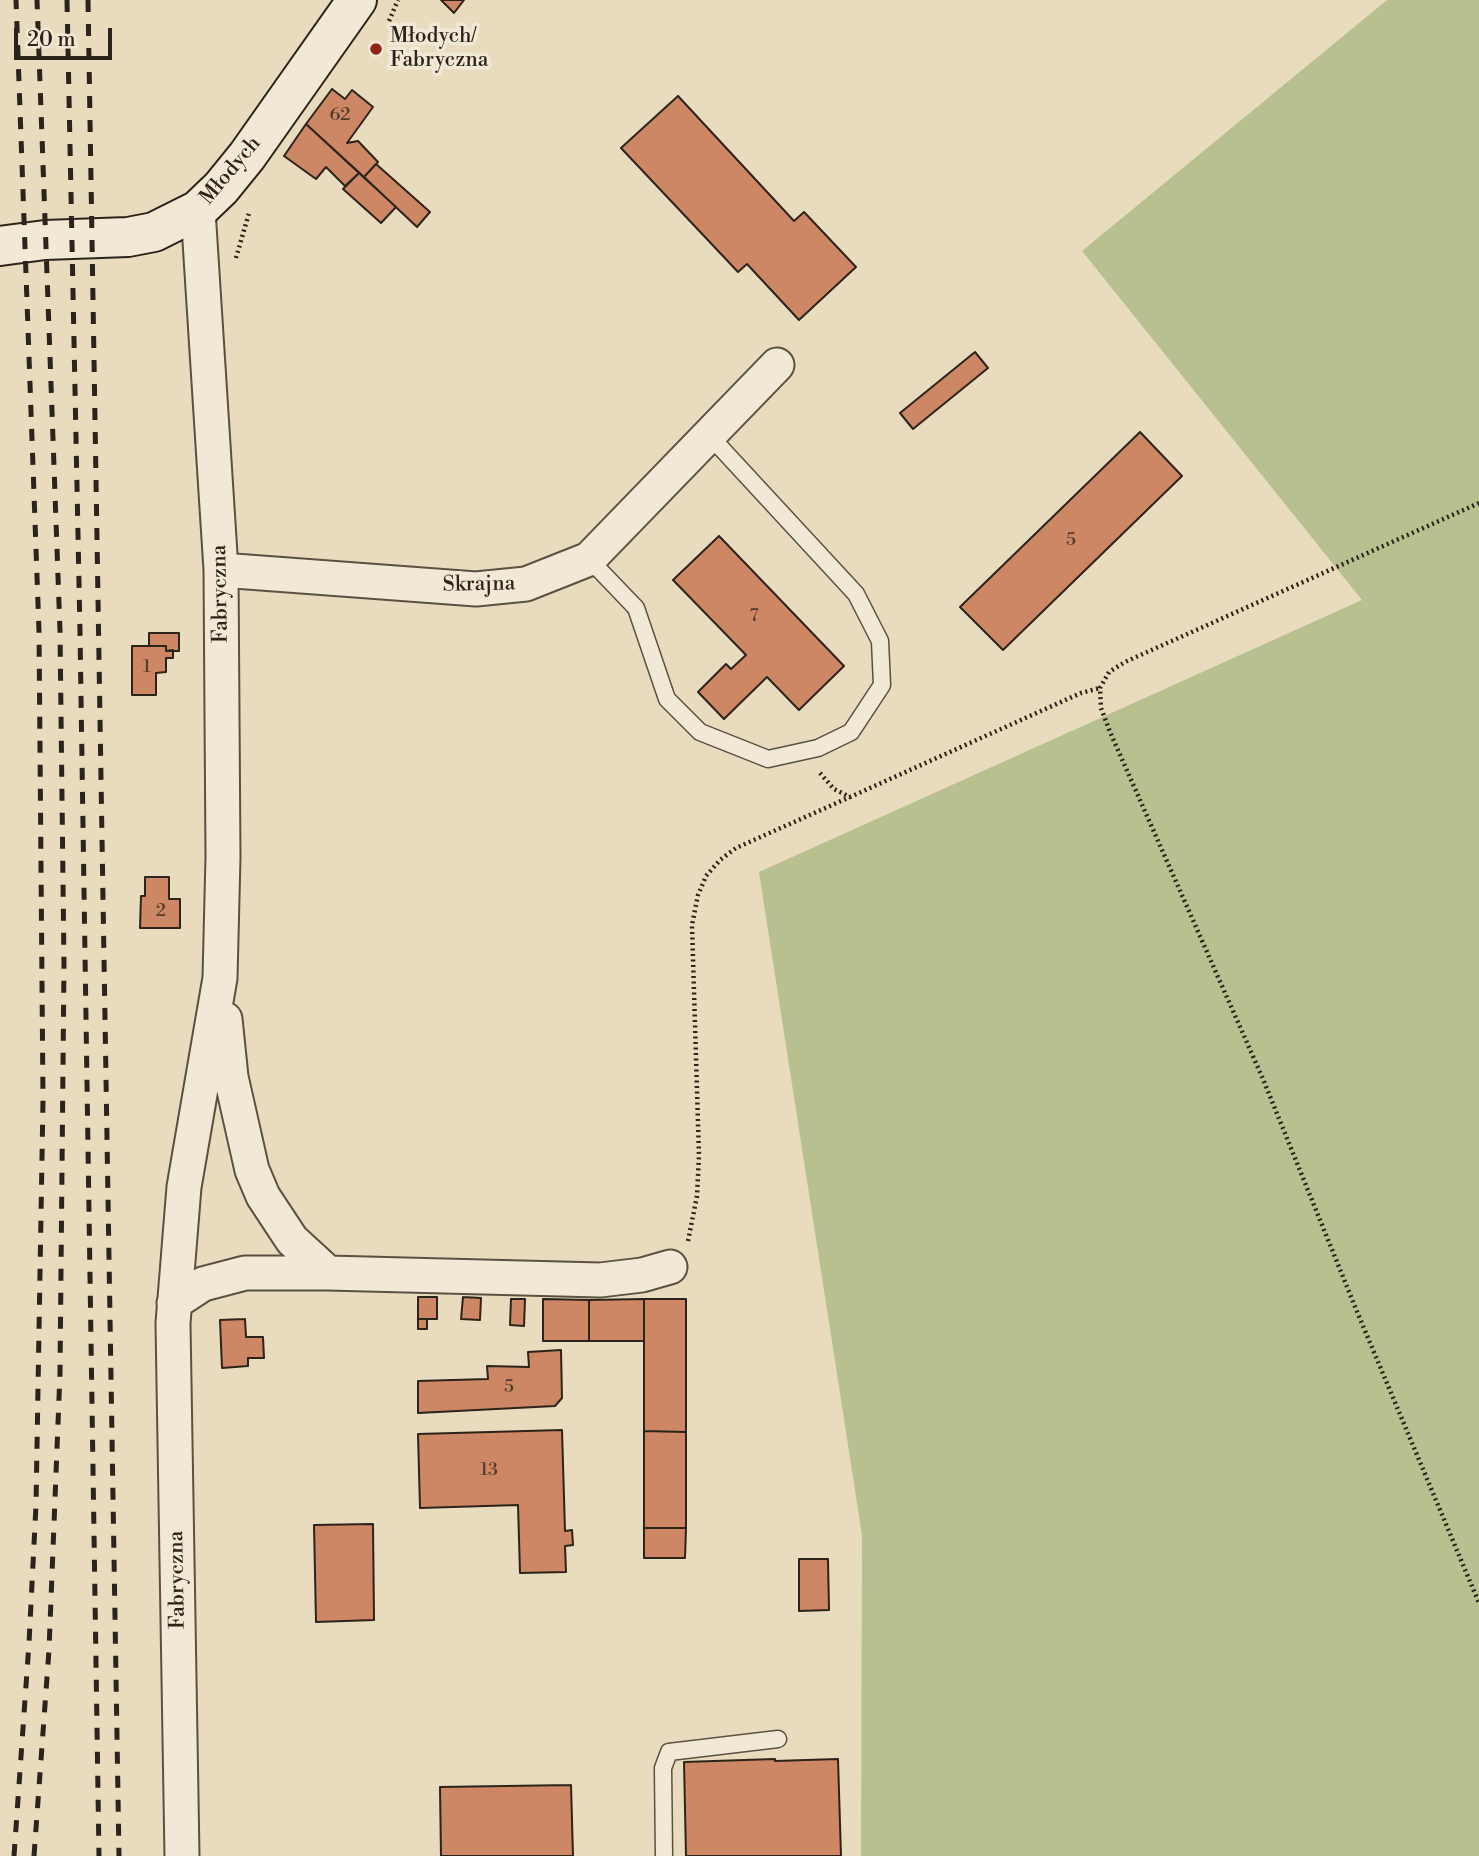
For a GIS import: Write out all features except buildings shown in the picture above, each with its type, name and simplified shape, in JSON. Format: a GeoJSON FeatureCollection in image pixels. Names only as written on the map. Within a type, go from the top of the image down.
{"type":"FeatureCollection","features":[{"type":"Feature","properties":{"kind":"street","name":"Młodych"},"geometry":{"type":"LineString","coordinates":[[0,246],[45,240],[128,237],[154,232],[198,210],[221,188],[247,156],[357,0]]}},
{"type":"Feature","properties":{"kind":"street","name":"Fabryczna"},"geometry":{"type":"LineString","coordinates":[[198,210],[221,570],[223,857],[220,978],[231,1077],[252,1170],[263,1196],[292,1240],[328,1273]]}},
{"type":"Feature","properties":{"kind":"street","name":"Skrajna"},"geometry":{"type":"LineString","coordinates":[[221,570],[476,589],[526,584],[589,559],[778,365]]}},
{"type":"Feature","properties":{"kind":"street","name":"Fabryczna"},"geometry":{"type":"LineString","coordinates":[[182,1856],[174,1303],[184,1186],[220,978]]}},
{"type":"Feature","properties":{"kind":"street"},"geometry":{"type":"LineString","coordinates":[[174,1303],[203,1284],[245,1273],[600,1280],[642,1275],[670,1267]]}},
{"type":"Feature","properties":{"kind":"lane"},"geometry":{"type":"LineString","coordinates":[[589,559],[636,608],[667,699],[701,732],[768,759],[818,748],[851,732],[882,685],[880,641],[856,594],[709,435]]}},
{"type":"Feature","properties":{"kind":"lane"},"geometry":{"type":"LineString","coordinates":[[664,1856],[663,1768],[669,1752],[778,1739]]}},
{"type":"Feature","properties":{"kind":"path"},"geometry":{"type":"LineString","coordinates":[[1479,503],[1125,662],[1109,673],[1100,688],[1101,708],[1110,732],[1263,1079],[1479,1603]]}},
{"type":"Feature","properties":{"kind":"path"},"geometry":{"type":"LineString","coordinates":[[670,1267],[684,1252],[692,1231],[697,1196],[699,1156],[692,925],[698,895],[706,876],[720,860],[737,848],[1081,693],[1100,688]]}},
{"type":"Feature","properties":{"kind":"path"},"geometry":{"type":"LineString","coordinates":[[800,752],[834,789],[850,797]]}},
{"type":"Feature","properties":{"kind":"green space"},"geometry":{"type":"Polygon","coordinates":[[[1387,0],[1479,0],[1479,1856],[861,1856],[862,1535],[759,872],[1362,600],[1082,251],[1387,0]]]}},
{"type":"Feature","properties":{"kind":"railway"},"geometry":{"type":"LineString","coordinates":[[14,1856],[36,1505],[43,1100],[39,631],[16,0]]}},
{"type":"Feature","properties":{"kind":"railway"},"geometry":{"type":"LineString","coordinates":[[34,1856],[49,1650],[60,1373],[64,965],[60,631],[37,0]]}},
{"type":"Feature","properties":{"kind":"railway"},"geometry":{"type":"LineString","coordinates":[[67,0],[80,632],[99,1856]]}},
{"type":"Feature","properties":{"kind":"railway"},"geometry":{"type":"LineString","coordinates":[[88,0],[119,1856]]}},
{"type":"Feature","properties":{"kind":"place","name":"Młodych/ Fabryczna"},"geometry":{"type":"Point","coordinates":[376,49]}}]}
